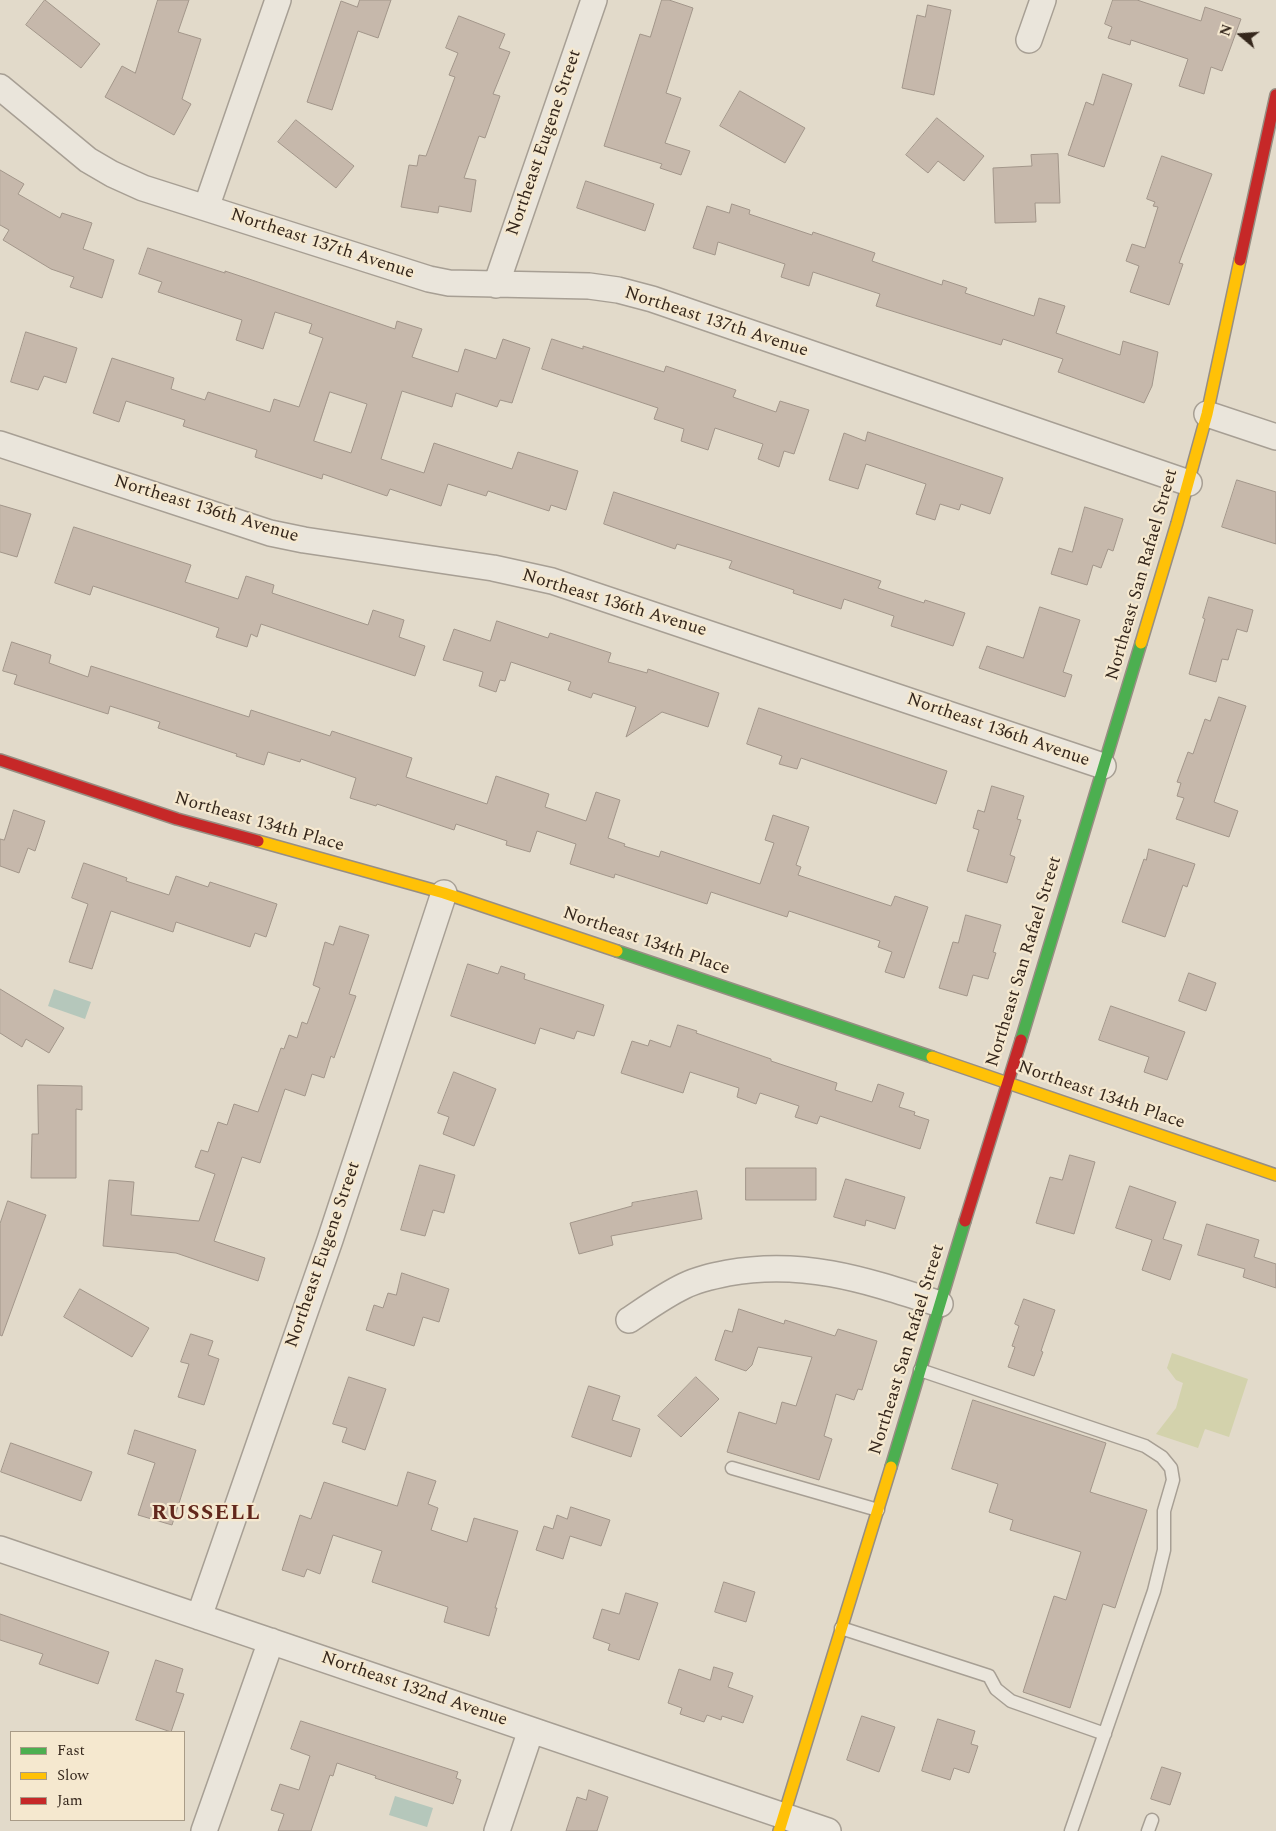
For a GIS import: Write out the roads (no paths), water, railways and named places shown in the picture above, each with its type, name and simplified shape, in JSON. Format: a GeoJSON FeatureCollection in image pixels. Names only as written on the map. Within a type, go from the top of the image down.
{"type":"FeatureCollection","features":[{"type":"Feature","properties":{"kind":"street"},"geometry":{"type":"LineString","coordinates":[[206,208],[278,0]]}},
{"type":"Feature","properties":{"kind":"street","name":"Northeast Eugene Street"},"geometry":{"type":"LineString","coordinates":[[496,285],[594,0]]}},
{"type":"Feature","properties":{"kind":"street"},"geometry":{"type":"LineString","coordinates":[[1029,40],[1043,0]]}},
{"type":"Feature","properties":{"kind":"street","name":"Northeast 137th Avenue"},"geometry":{"type":"LineString","coordinates":[[0,87],[88,160],[112,174],[143,188],[429,279],[449,283],[589,286],[618,290],[652,299],[1189,483]]}},
{"type":"Feature","properties":{"kind":"street","name":"Northeast San Rafael Street"},"geometry":{"type":"LineString","coordinates":[[781,1823],[878,1510],[1189,483],[1207,414],[1276,96]]}},
{"type":"Feature","properties":{"kind":"street"},"geometry":{"type":"LineString","coordinates":[[1207,414],[1276,437]]}},
{"type":"Feature","properties":{"kind":"street","name":"Northeast 136th Avenue"},"geometry":{"type":"LineString","coordinates":[[0,444],[270,533],[304,540],[493,568],[552,581],[1104,766]]}},
{"type":"Feature","properties":{"kind":"street","name":"Northeast 134th Place"},"geometry":{"type":"LineString","coordinates":[[0,760],[177,819],[444,893],[1007,1082],[1276,1175]]}},
{"type":"Feature","properties":{"kind":"street","name":"Northeast Eugene Street"},"geometry":{"type":"LineString","coordinates":[[200,1617],[330,1240],[444,893]]}},
{"type":"Feature","properties":{"kind":"street"},"geometry":{"type":"LineString","coordinates":[[629,1320],[684,1286],[710,1276],[771,1268],[797,1268],[829,1272],[872,1282],[940,1304]]}},
{"type":"Feature","properties":{"kind":"street","name":"Northeast 132nd Avenue"},"geometry":{"type":"LineString","coordinates":[[0,1549],[531,1730],[781,1823],[828,1831]]}},
{"type":"Feature","properties":{"kind":"street"},"geometry":{"type":"LineString","coordinates":[[204,1831],[271,1641]]}},
{"type":"Feature","properties":{"kind":"street"},"geometry":{"type":"LineString","coordinates":[[497,1831],[531,1730]]}},
{"type":"Feature","properties":{"kind":"lane"},"geometry":{"type":"LineString","coordinates":[[920,1370],[1145,1446],[1162,1456],[1171,1468],[1174,1480],[1164,1511],[1164,1550],[1154,1591],[1071,1831]]}},
{"type":"Feature","properties":{"kind":"lane"},"geometry":{"type":"LineString","coordinates":[[732,1468],[878,1510]]}},
{"type":"Feature","properties":{"kind":"lane"},"geometry":{"type":"LineString","coordinates":[[842,1628],[989,1676],[996,1688],[1011,1701],[1104,1734]]}},
{"type":"Feature","properties":{"kind":"district","name":"RUSSELL"},"geometry":{"type":"Point","coordinates":[206,1515]}}]}
